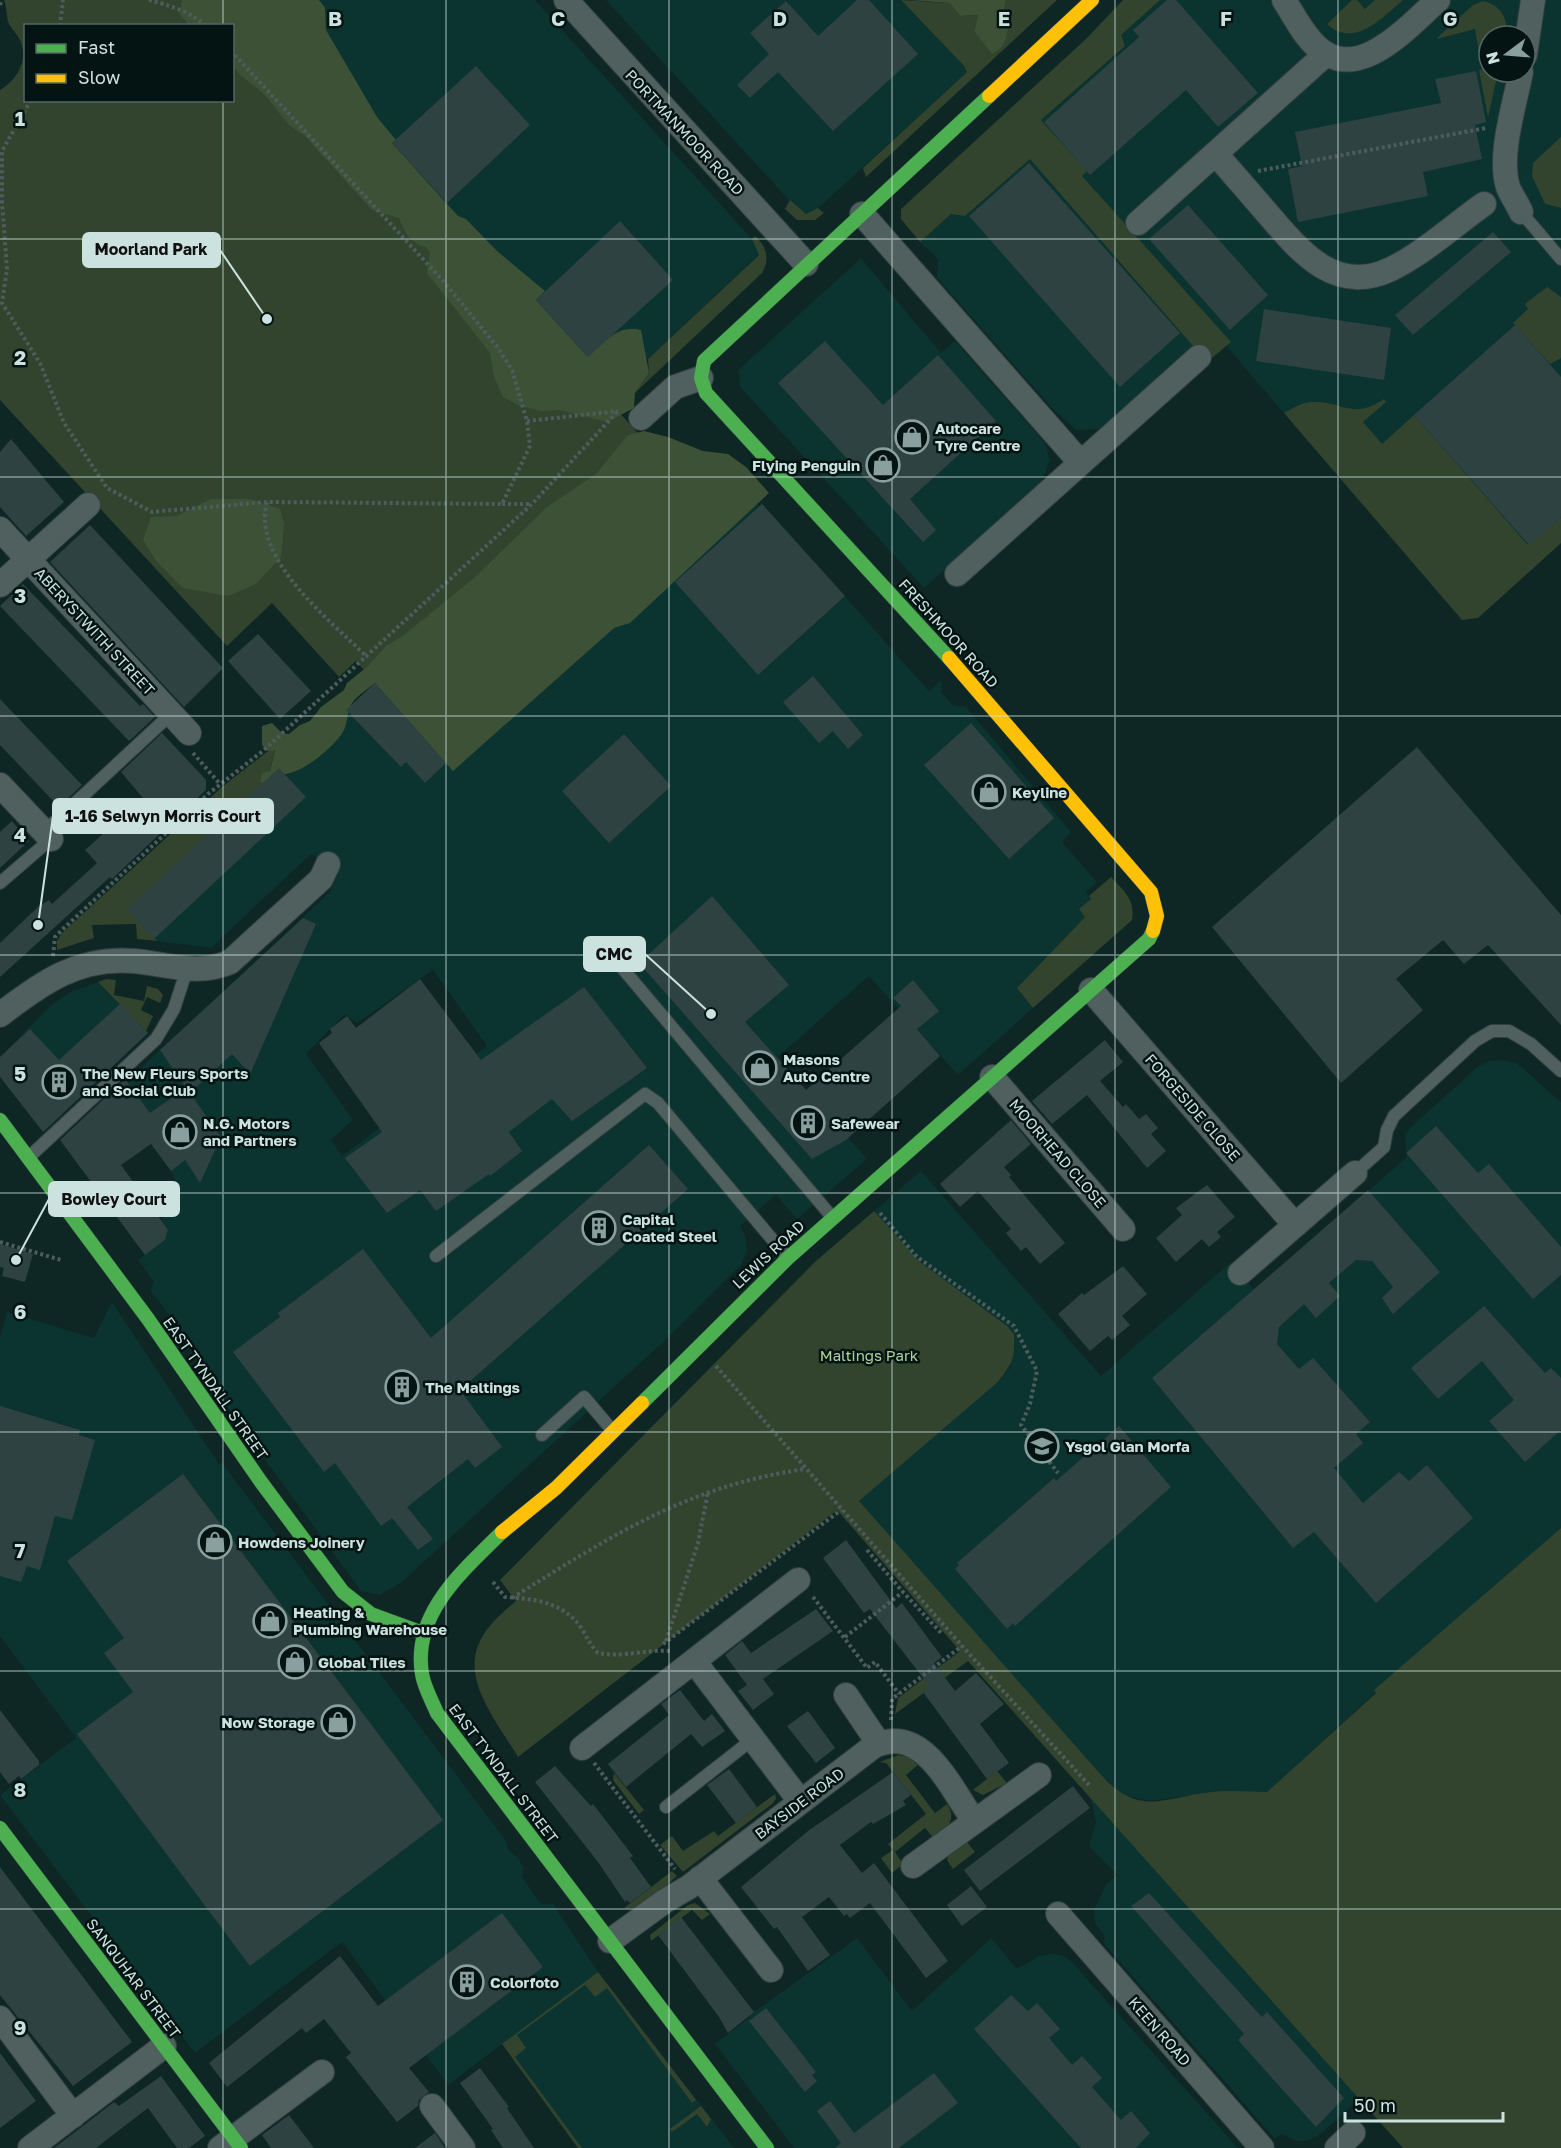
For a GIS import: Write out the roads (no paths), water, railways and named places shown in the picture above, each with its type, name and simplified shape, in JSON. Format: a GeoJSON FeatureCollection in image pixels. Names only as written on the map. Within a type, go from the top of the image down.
{"type":"FeatureCollection","features":[{"type":"Feature","properties":{"kind":"street","name":"PORTMANMOOR ROAD"},"geometry":{"type":"LineString","coordinates":[[566,0],[806,264]]}},
{"type":"Feature","properties":{"kind":"street"},"geometry":{"type":"LineString","coordinates":[[641,418],[675,387],[701,378],[704,361],[1092,0]]}},
{"type":"Feature","properties":{"kind":"street"},"geometry":{"type":"LineString","coordinates":[[1284,0],[1308,37],[1326,54],[1341,59],[1355,58],[1382,50],[1438,0]]}},
{"type":"Feature","properties":{"kind":"street"},"geometry":{"type":"LineString","coordinates":[[1530,24],[1533,0]]}},
{"type":"Feature","properties":{"kind":"street"},"geometry":{"type":"LineString","coordinates":[[1138,223],[1155,205],[1216,154],[1326,54]]}},
{"type":"Feature","properties":{"kind":"street"},"geometry":{"type":"LineString","coordinates":[[1519,84],[1505,171],[1508,186],[1521,212]]}},
{"type":"Feature","properties":{"kind":"street"},"geometry":{"type":"LineString","coordinates":[[1216,154],[1295,246],[1316,265],[1340,275],[1364,276],[1388,271],[1484,204]]}},
{"type":"Feature","properties":{"kind":"street"},"geometry":{"type":"LineString","coordinates":[[862,214],[1080,462]]}},
{"type":"Feature","properties":{"kind":"street"},"geometry":{"type":"LineString","coordinates":[[957,574],[1199,357]]}},
{"type":"Feature","properties":{"kind":"street","name":"FRESHMOOR ROAD"},"geometry":{"type":"LineString","coordinates":[[701,378],[706,393],[886,586],[1097,827],[1151,892],[1157,908],[1158,921]]}},
{"type":"Feature","properties":{"kind":"street"},"geometry":{"type":"LineString","coordinates":[[0,585],[88,505]]}},
{"type":"Feature","properties":{"kind":"street","name":"ABERYSTWITH STREET"},"geometry":{"type":"LineString","coordinates":[[0,529],[189,733]]}},
{"type":"Feature","properties":{"kind":"street"},"geometry":{"type":"LineString","coordinates":[[0,785],[47,836]]}},
{"type":"Feature","properties":{"kind":"street"},"geometry":{"type":"LineString","coordinates":[[0,1015],[61,973],[95,961],[113,960],[187,969],[212,968],[230,962],[321,879],[328,864]]}},
{"type":"Feature","properties":{"kind":"street","name":"LEWIS ROAD"},"geometry":{"type":"LineString","coordinates":[[423,1633],[438,1599],[503,1531],[556,1488],[788,1258],[1149,939],[1158,921]]}},
{"type":"Feature","properties":{"kind":"street","name":"FORGESIDE CLOSE"},"geometry":{"type":"LineString","coordinates":[[1091,990],[1295,1225]]}},
{"type":"Feature","properties":{"kind":"street","name":"MOORHEAD CLOSE"},"geometry":{"type":"LineString","coordinates":[[992,1077],[1123,1229]]}},
{"type":"Feature","properties":{"kind":"street","name":"EAST TYNDALL STREET"},"geometry":{"type":"LineString","coordinates":[[0,1120],[148,1319],[261,1482],[343,1592],[353,1602],[386,1624],[423,1633],[419,1658],[422,1676],[437,1713],[767,2148]]}},
{"type":"Feature","properties":{"kind":"street"},"geometry":{"type":"LineString","coordinates":[[1240,1273],[1355,1173]]}},
{"type":"Feature","properties":{"kind":"street"},"geometry":{"type":"LineString","coordinates":[[582,1748],[684,1656],[798,1580]]}},
{"type":"Feature","properties":{"kind":"street"},"geometry":{"type":"LineString","coordinates":[[684,1656],[753,1739],[800,1801]]}},
{"type":"Feature","properties":{"kind":"street"},"geometry":{"type":"LineString","coordinates":[[846,1695],[885,1741],[910,1743],[926,1753],[974,1821]]}},
{"type":"Feature","properties":{"kind":"street","name":"BAYSIDE ROAD"},"geometry":{"type":"LineString","coordinates":[[610,1941],[885,1741]]}},
{"type":"Feature","properties":{"kind":"street"},"geometry":{"type":"LineString","coordinates":[[913,1866],[1039,1775]]}},
{"type":"Feature","properties":{"kind":"street","name":"SANQUHAR STREET"},"geometry":{"type":"LineString","coordinates":[[0,1828],[164,2046],[231,2145]]}},
{"type":"Feature","properties":{"kind":"street"},"geometry":{"type":"LineString","coordinates":[[694,1882],[771,1970]]}},
{"type":"Feature","properties":{"kind":"street","name":"KEEN ROAD"},"geometry":{"type":"LineString","coordinates":[[1058,1914],[1262,2148]]}},
{"type":"Feature","properties":{"kind":"street"},"geometry":{"type":"LineString","coordinates":[[0,2018],[73,2116]]}},
{"type":"Feature","properties":{"kind":"street"},"geometry":{"type":"LineString","coordinates":[[30,2148],[164,2046]]}},
{"type":"Feature","properties":{"kind":"street"},"geometry":{"type":"LineString","coordinates":[[231,2145],[322,2072]]}},
{"type":"Feature","properties":{"kind":"street"},"geometry":{"type":"LineString","coordinates":[[432,2106],[463,2148]]}},
{"type":"Feature","properties":{"kind":"lane"},"geometry":{"type":"LineString","coordinates":[[1521,212],[1561,259]]}},
{"type":"Feature","properties":{"kind":"lane"},"geometry":{"type":"LineString","coordinates":[[0,883],[171,714]]}},
{"type":"Feature","properties":{"kind":"lane"},"geometry":{"type":"LineString","coordinates":[[618,963],[833,1218]]}},
{"type":"Feature","properties":{"kind":"lane"},"geometry":{"type":"LineString","coordinates":[[27,1158],[156,1039],[174,1009],[187,969]]}},
{"type":"Feature","properties":{"kind":"lane"},"geometry":{"type":"LineString","coordinates":[[1355,1173],[1384,1148],[1394,1116],[1475,1041],[1492,1031],[1509,1031],[1531,1044],[1561,1071]]}},
{"type":"Feature","properties":{"kind":"lane"},"geometry":{"type":"LineString","coordinates":[[436,1256],[645,1094],[658,1103],[788,1258]]}},
{"type":"Feature","properties":{"kind":"lane"},"geometry":{"type":"LineString","coordinates":[[542,1435],[584,1397],[613,1431]]}},
{"type":"Feature","properties":{"kind":"lane"},"geometry":{"type":"LineString","coordinates":[[666,1807],[753,1739]]}},
{"type":"Feature","properties":{"kind":"place","name":"Moorland Park"},"geometry":{"type":"Point","coordinates":[267,319]}},
{"type":"Feature","properties":{"kind":"place","name":"Autocare Tyre Centre"},"geometry":{"type":"Point","coordinates":[912,437]}},
{"type":"Feature","properties":{"kind":"place","name":"Flying Penguin"},"geometry":{"type":"Point","coordinates":[883,465]}},
{"type":"Feature","properties":{"kind":"place","name":"Keyline"},"geometry":{"type":"Point","coordinates":[989,792]}},
{"type":"Feature","properties":{"kind":"place","name":"1-16 Selwyn Morris Court"},"geometry":{"type":"Point","coordinates":[38,925]}},
{"type":"Feature","properties":{"kind":"place","name":"CMC"},"geometry":{"type":"Point","coordinates":[711,1014]}},
{"type":"Feature","properties":{"kind":"place","name":"Masons Auto Centre"},"geometry":{"type":"Point","coordinates":[760,1068]}},
{"type":"Feature","properties":{"kind":"place","name":"The New Fleurs Sports and Social Club"},"geometry":{"type":"Point","coordinates":[59,1082]}},
{"type":"Feature","properties":{"kind":"place","name":"Safewear"},"geometry":{"type":"Point","coordinates":[808,1123]}},
{"type":"Feature","properties":{"kind":"place","name":"N.G. Motors and Partners"},"geometry":{"type":"Point","coordinates":[180,1132]}},
{"type":"Feature","properties":{"kind":"place","name":"Capital Coated Steel"},"geometry":{"type":"Point","coordinates":[599,1228]}},
{"type":"Feature","properties":{"kind":"place","name":"Bowley Court"},"geometry":{"type":"Point","coordinates":[16,1260]}},
{"type":"Feature","properties":{"kind":"place","name":"The Maltings"},"geometry":{"type":"Point","coordinates":[402,1387]}},
{"type":"Feature","properties":{"kind":"place","name":"Ysgol Glan Morfa"},"geometry":{"type":"Point","coordinates":[1042,1446]}},
{"type":"Feature","properties":{"kind":"place","name":"Howdens Joinery"},"geometry":{"type":"Point","coordinates":[215,1542]}},
{"type":"Feature","properties":{"kind":"place","name":"Heating & Plumbing Warehouse"},"geometry":{"type":"Point","coordinates":[270,1621]}},
{"type":"Feature","properties":{"kind":"place","name":"Global Tiles"},"geometry":{"type":"Point","coordinates":[295,1662]}},
{"type":"Feature","properties":{"kind":"place","name":"Now Storage"},"geometry":{"type":"Point","coordinates":[338,1722]}},
{"type":"Feature","properties":{"kind":"place","name":"Colorfoto"},"geometry":{"type":"Point","coordinates":[467,1982]}},
{"type":"Feature","properties":{"kind":"park label","name":"Maltings Park"},"geometry":{"type":"Point","coordinates":[869,1355]}}]}
